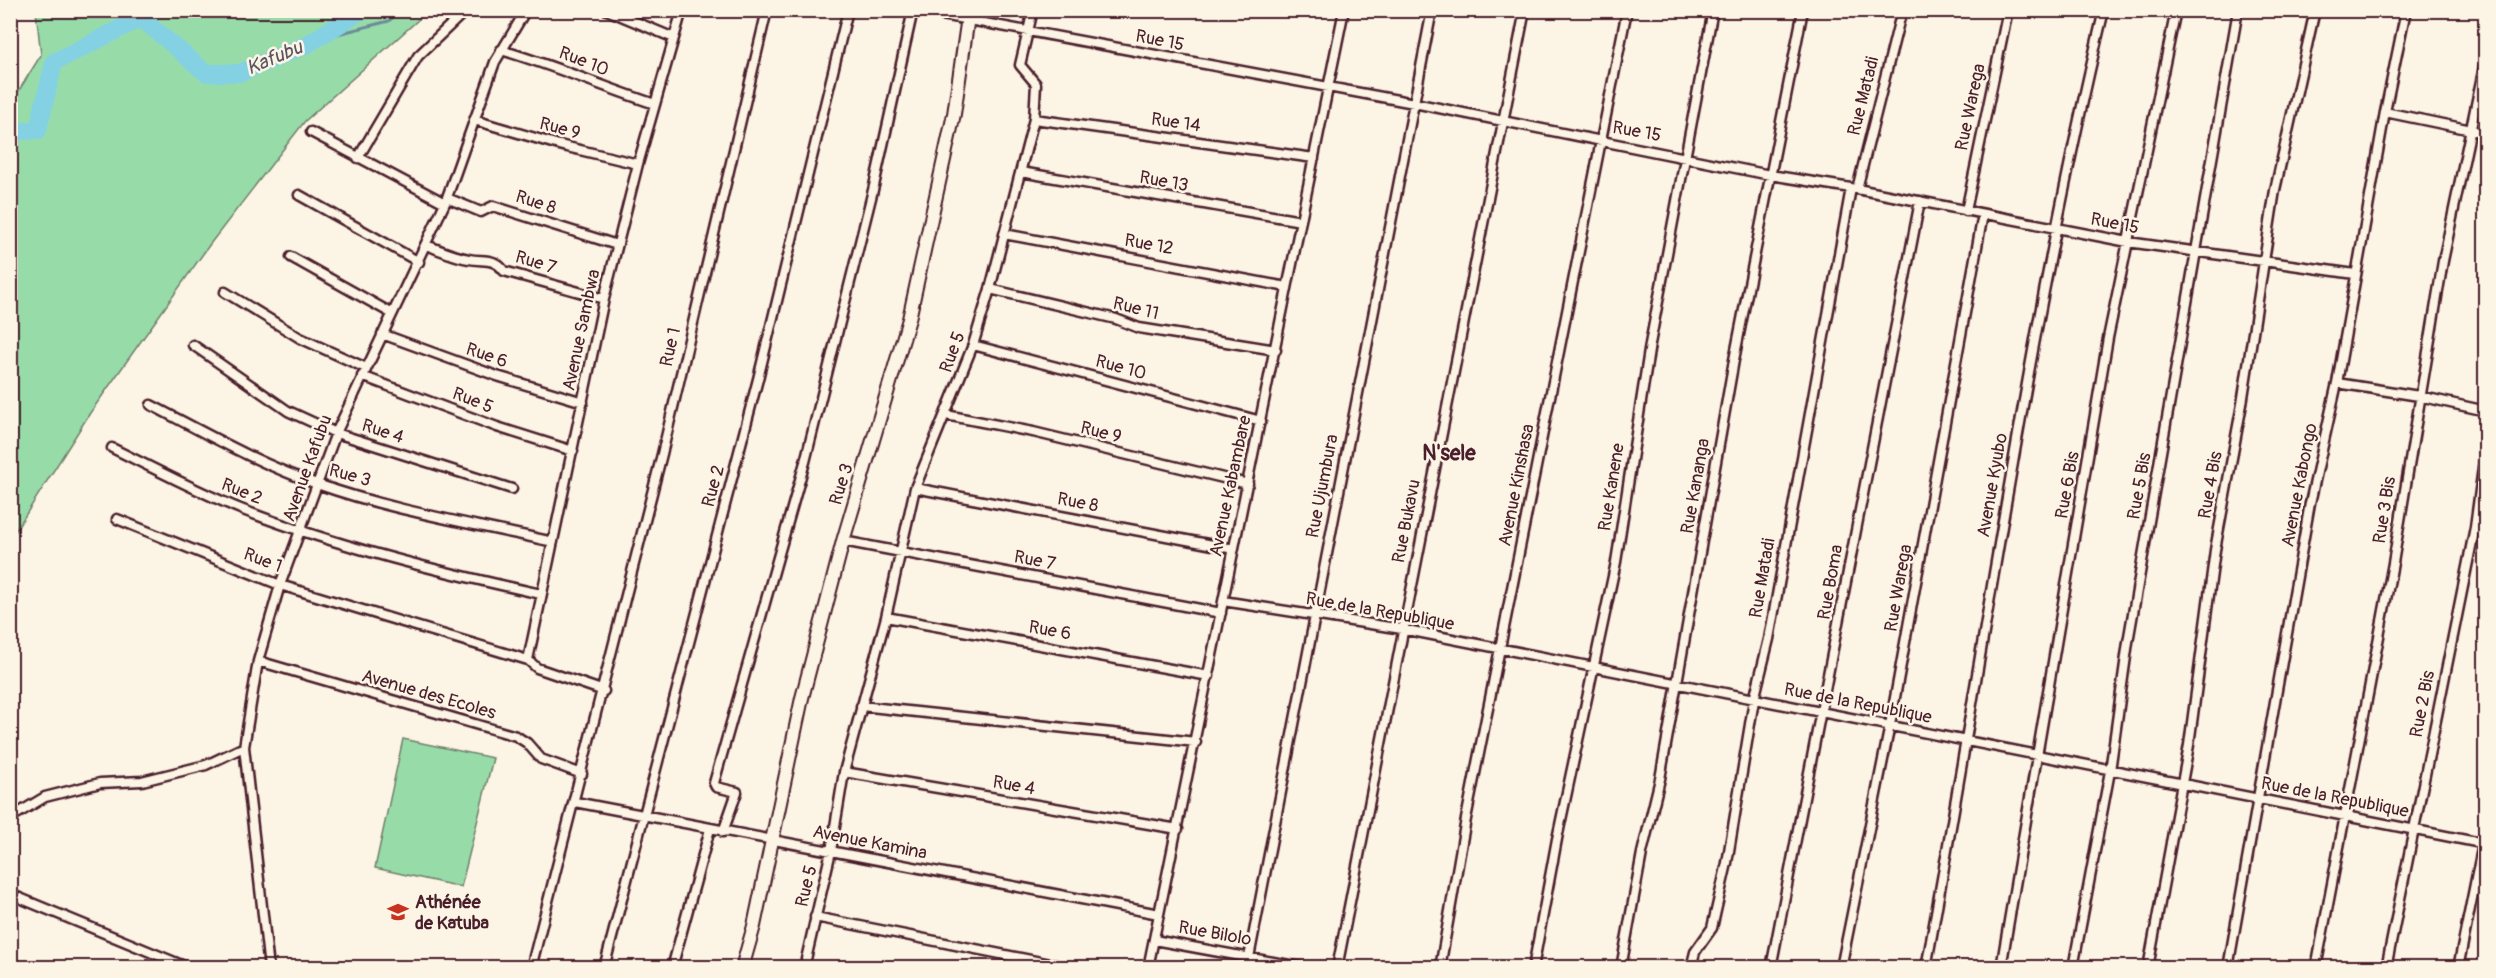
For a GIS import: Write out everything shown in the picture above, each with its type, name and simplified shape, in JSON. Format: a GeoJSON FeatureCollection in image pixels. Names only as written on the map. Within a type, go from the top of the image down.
{"type":"FeatureCollection","features":[{"type":"Feature","properties":{"kind":"street","name":"Avenue Kafubu"},"geometry":{"type":"LineString","coordinates":[[269,968],[244,747],[258,661],[280,585],[336,433],[446,201],[501,50],[526,10]]}},
{"type":"Feature","properties":{"kind":"street"},"geometry":{"type":"LineString","coordinates":[[608,10],[674,38]]}},
{"type":"Feature","properties":{"kind":"street","name":"Avenue Sambwa"},"geometry":{"type":"LineString","coordinates":[[528,660],[604,299],[638,164],[682,10]]}},
{"type":"Feature","properties":{"kind":"street","name":"Rue 1"},"geometry":{"type":"LineString","coordinates":[[531,968],[604,691],[767,10]]}},
{"type":"Feature","properties":{"kind":"street","name":"Rue 2"},"geometry":{"type":"LineString","coordinates":[[604,968],[758,379],[848,10]]}},
{"type":"Feature","properties":{"kind":"street"},"geometry":{"type":"LineString","coordinates":[[723,832],[737,792],[716,787],[714,783],[805,462],[874,186],[914,10]]}},
{"type":"Feature","properties":{"kind":"street","name":"Rue 15"},"geometry":{"type":"LineString","coordinates":[[914,10],[968,16],[1027,32],[1414,103],[1770,175],[1854,188],[2128,242],[2196,254],[2355,274]]}},
{"type":"Feature","properties":{"kind":"street","name":"Rue 5"},"geometry":{"type":"LineString","coordinates":[[804,968],[831,851],[844,772],[885,616],[915,488],[973,345],[1005,234],[1034,119],[1036,84],[1020,65],[1033,10]]}},
{"type":"Feature","properties":{"kind":"street","name":"Avenue Kabambare"},"geometry":{"type":"LineString","coordinates":[[1148,968],[1344,10]]}},
{"type":"Feature","properties":{"kind":"street","name":"Rue Ujumbura"},"geometry":{"type":"LineString","coordinates":[[1247,968],[1313,616],[1432,10]]}},
{"type":"Feature","properties":{"kind":"street","name":"Rue Bukavu"},"geometry":{"type":"LineString","coordinates":[[1336,968],[1525,10]]}},
{"type":"Feature","properties":{"kind":"street","name":"Avenue Kinshasa"},"geometry":{"type":"LineString","coordinates":[[1440,968],[1500,649],[1626,10]]}},
{"type":"Feature","properties":{"kind":"street","name":"Rue Kanene"},"geometry":{"type":"LineString","coordinates":[[1533,968],[1592,668],[1616,562],[1684,156],[1713,10]]}},
{"type":"Feature","properties":{"kind":"street","name":"Rue Kananga"},"geometry":{"type":"LineString","coordinates":[[1621,968],[1642,854],[1660,779],[1770,175],[1803,10]]}},
{"type":"Feature","properties":{"kind":"street","name":"Rue Matadi"},"geometry":{"type":"LineString","coordinates":[[1691,968],[1695,952],[1712,928],[1727,863],[1754,700],[1769,639],[1854,188],[1902,10]]}},
{"type":"Feature","properties":{"kind":"street","name":"Rue Warega"},"geometry":{"type":"LineString","coordinates":[[1965,211],[2008,10]]}},
{"type":"Feature","properties":{"kind":"street","name":"Avenue Kyubo"},"geometry":{"type":"LineString","coordinates":[[1926,968],[1968,742],[2009,480],[2056,227],[2104,10]]}},
{"type":"Feature","properties":{"kind":"street","name":"Rue 6 Bis"},"geometry":{"type":"LineString","coordinates":[[2001,968],[2039,756],[2062,603],[2128,242],[2176,10]]}},
{"type":"Feature","properties":{"kind":"street","name":"Rue 5 Bis"},"geometry":{"type":"LineString","coordinates":[[2073,968],[2110,771],[2128,642],[2238,10]]}},
{"type":"Feature","properties":{"kind":"street","name":"Rue 4 Bis"},"geometry":{"type":"LineString","coordinates":[[2148,968],[2183,783],[2214,550],[2286,135],[2315,10]]}},
{"type":"Feature","properties":{"kind":"street","name":"Avenue Kabongo"},"geometry":{"type":"LineString","coordinates":[[2228,968],[2310,503],[2337,383],[2355,274],[2406,10]]}},
{"type":"Feature","properties":{"kind":"street"},"geometry":{"type":"LineString","coordinates":[[358,158],[418,56],[464,12]]}},
{"type":"Feature","properties":{"kind":"street","name":"Rue 3"},"geometry":{"type":"LineString","coordinates":[[742,968],[802,699],[843,541],[909,320],[954,114],[968,16]]}},
{"type":"Feature","properties":{"kind":"street","name":"Rue 10"},"geometry":{"type":"LineString","coordinates":[[501,50],[655,104]]}},
{"type":"Feature","properties":{"kind":"street","name":"Rue 3 Bis"},"geometry":{"type":"LineString","coordinates":[[2316,968],[2393,563],[2419,396],[2486,57]]}},
{"type":"Feature","properties":{"kind":"street"},"geometry":{"type":"LineString","coordinates":[[2385,112],[2486,133]]}},
{"type":"Feature","properties":{"kind":"street","name":"Rue 14"},"geometry":{"type":"LineString","coordinates":[[1034,119],[1314,158]]}},
{"type":"Feature","properties":{"kind":"street","name":"Rue 9"},"geometry":{"type":"LineString","coordinates":[[474,120],[559,145],[638,164]]}},
{"type":"Feature","properties":{"kind":"street","name":"Rue 8"},"geometry":{"type":"LineString","coordinates":[[310,132],[446,201],[484,212],[494,206],[617,245]]}},
{"type":"Feature","properties":{"kind":"street","name":"Rue 13"},"geometry":{"type":"LineString","coordinates":[[1021,172],[1301,221]]}},
{"type":"Feature","properties":{"kind":"street"},"geometry":{"type":"LineString","coordinates":[[299,195],[419,261]]}},
{"type":"Feature","properties":{"kind":"street","name":"Rue Boma"},"geometry":{"type":"LineString","coordinates":[[1771,968],[1920,201]]}},
{"type":"Feature","properties":{"kind":"street","name":"Rue Warega"},"geometry":{"type":"LineString","coordinates":[[1840,968],[1890,725],[1983,214]]}},
{"type":"Feature","properties":{"kind":"street","name":"Rue 12"},"geometry":{"type":"LineString","coordinates":[[1005,234],[1287,287]]}},
{"type":"Feature","properties":{"kind":"street","name":"Rue 7"},"geometry":{"type":"LineString","coordinates":[[426,245],[470,260],[490,261],[504,271],[604,299]]}},
{"type":"Feature","properties":{"kind":"street"},"geometry":{"type":"LineString","coordinates":[[291,257],[391,313]]}},
{"type":"Feature","properties":{"kind":"street","name":"Rue 11"},"geometry":{"type":"LineString","coordinates":[[990,289],[1116,319],[1139,328],[1276,350]]}},
{"type":"Feature","properties":{"kind":"street","name":"Rue 5"},"geometry":{"type":"LineString","coordinates":[[225,292],[300,338],[364,372],[497,427],[573,451]]}},
{"type":"Feature","properties":{"kind":"street","name":"Rue 6"},"geometry":{"type":"LineString","coordinates":[[382,334],[497,376],[583,402]]}},
{"type":"Feature","properties":{"kind":"street","name":"Rue 4"},"geometry":{"type":"LineString","coordinates":[[193,345],[288,411],[336,433],[512,489]]}},
{"type":"Feature","properties":{"kind":"street","name":"Rue 10"},"geometry":{"type":"LineString","coordinates":[[973,345],[1261,421]]}},
{"type":"Feature","properties":{"kind":"street"},"geometry":{"type":"LineString","coordinates":[[2337,383],[2419,396],[2486,411]]}},
{"type":"Feature","properties":{"kind":"street","name":"Rue 3"},"geometry":{"type":"LineString","coordinates":[[151,405],[255,458],[317,484],[419,512],[553,542]]}},
{"type":"Feature","properties":{"kind":"street","name":"Rue 9"},"geometry":{"type":"LineString","coordinates":[[946,415],[1033,432],[1248,484]]}},
{"type":"Feature","properties":{"kind":"street","name":"Rue 2 Bis"},"geometry":{"type":"LineString","coordinates":[[2386,968],[2475,527],[2486,445]]}},
{"type":"Feature","properties":{"kind":"street","name":"Rue 2"},"geometry":{"type":"LineString","coordinates":[[112,448],[212,497],[301,531],[351,546],[541,594]]}},
{"type":"Feature","properties":{"kind":"street","name":"Rue 8"},"geometry":{"type":"LineString","coordinates":[[915,488],[1234,549]]}},
{"type":"Feature","properties":{"kind":"street","name":"Rue 1"},"geometry":{"type":"LineString","coordinates":[[117,519],[280,585],[528,660],[537,668],[604,691]]}},
{"type":"Feature","properties":{"kind":"street","name":"Rue 7"},"geometry":{"type":"LineString","coordinates":[[843,541],[1221,613]]}},
{"type":"Feature","properties":{"kind":"street","name":"Rue de la Republique"},"geometry":{"type":"LineString","coordinates":[[1223,601],[1402,629],[2484,844]]}},
{"type":"Feature","properties":{"kind":"street","name":"Rue 6"},"geometry":{"type":"LineString","coordinates":[[885,616],[1209,676]]}},
{"type":"Feature","properties":{"kind":"street","name":"Avenue des Ecoles"},"geometry":{"type":"LineString","coordinates":[[258,661],[516,736],[527,743],[541,759],[582,774]]}},
{"type":"Feature","properties":{"kind":"street"},"geometry":{"type":"LineString","coordinates":[[861,706],[1196,742]]}},
{"type":"Feature","properties":{"kind":"street"},"geometry":{"type":"LineString","coordinates":[[10,818],[45,797],[100,783],[142,781],[206,765],[244,747]]}},
{"type":"Feature","properties":{"kind":"street","name":"Rue 4"},"geometry":{"type":"LineString","coordinates":[[844,772],[1178,828]]}},
{"type":"Feature","properties":{"kind":"street","name":"Avenue Kamina"},"geometry":{"type":"LineString","coordinates":[[575,802],[1159,914]]}},
{"type":"Feature","properties":{"kind":"street"},"geometry":{"type":"LineString","coordinates":[[672,968],[710,829]]}},
{"type":"Feature","properties":{"kind":"street"},"geometry":{"type":"LineString","coordinates":[[2458,968],[2486,829]]}},
{"type":"Feature","properties":{"kind":"street"},"geometry":{"type":"LineString","coordinates":[[10,894],[189,968]]}},
{"type":"Feature","properties":{"kind":"street"},"geometry":{"type":"LineString","coordinates":[[815,917],[1071,968]]}},
{"type":"Feature","properties":{"kind":"street","name":"Rue Bilolo"},"geometry":{"type":"LineString","coordinates":[[1154,940],[1249,955],[1306,968]]}},
{"type":"Feature","properties":{"kind":"green space"},"geometry":{"type":"Polygon","coordinates":[[[36,11],[428,11],[305,121],[210,244],[90,413],[11,538],[11,103],[41,55],[36,11]]]}},
{"type":"Feature","properties":{"kind":"green space"},"geometry":{"type":"Polygon","coordinates":[[[403,739],[493,758],[461,887],[375,868],[403,739]]]}},
{"type":"Feature","properties":{"kind":"waterway","name":"Kafubu"},"geometry":{"type":"LineString","coordinates":[[10,132],[38,130],[54,62],[141,18],[206,73],[240,73],[306,45],[362,10]]}},
{"type":"Feature","properties":{"kind":"waterway"},"geometry":{"type":"LineString","coordinates":[[314,40],[389,21],[401,10]]}},
{"type":"Feature","properties":{"kind":"place","name":"Athénée de Katuba"},"geometry":{"type":"Point","coordinates":[398,912]}},
{"type":"Feature","properties":{"kind":"district","name":"N'sele"},"geometry":{"type":"Point","coordinates":[1449,453]}}]}
